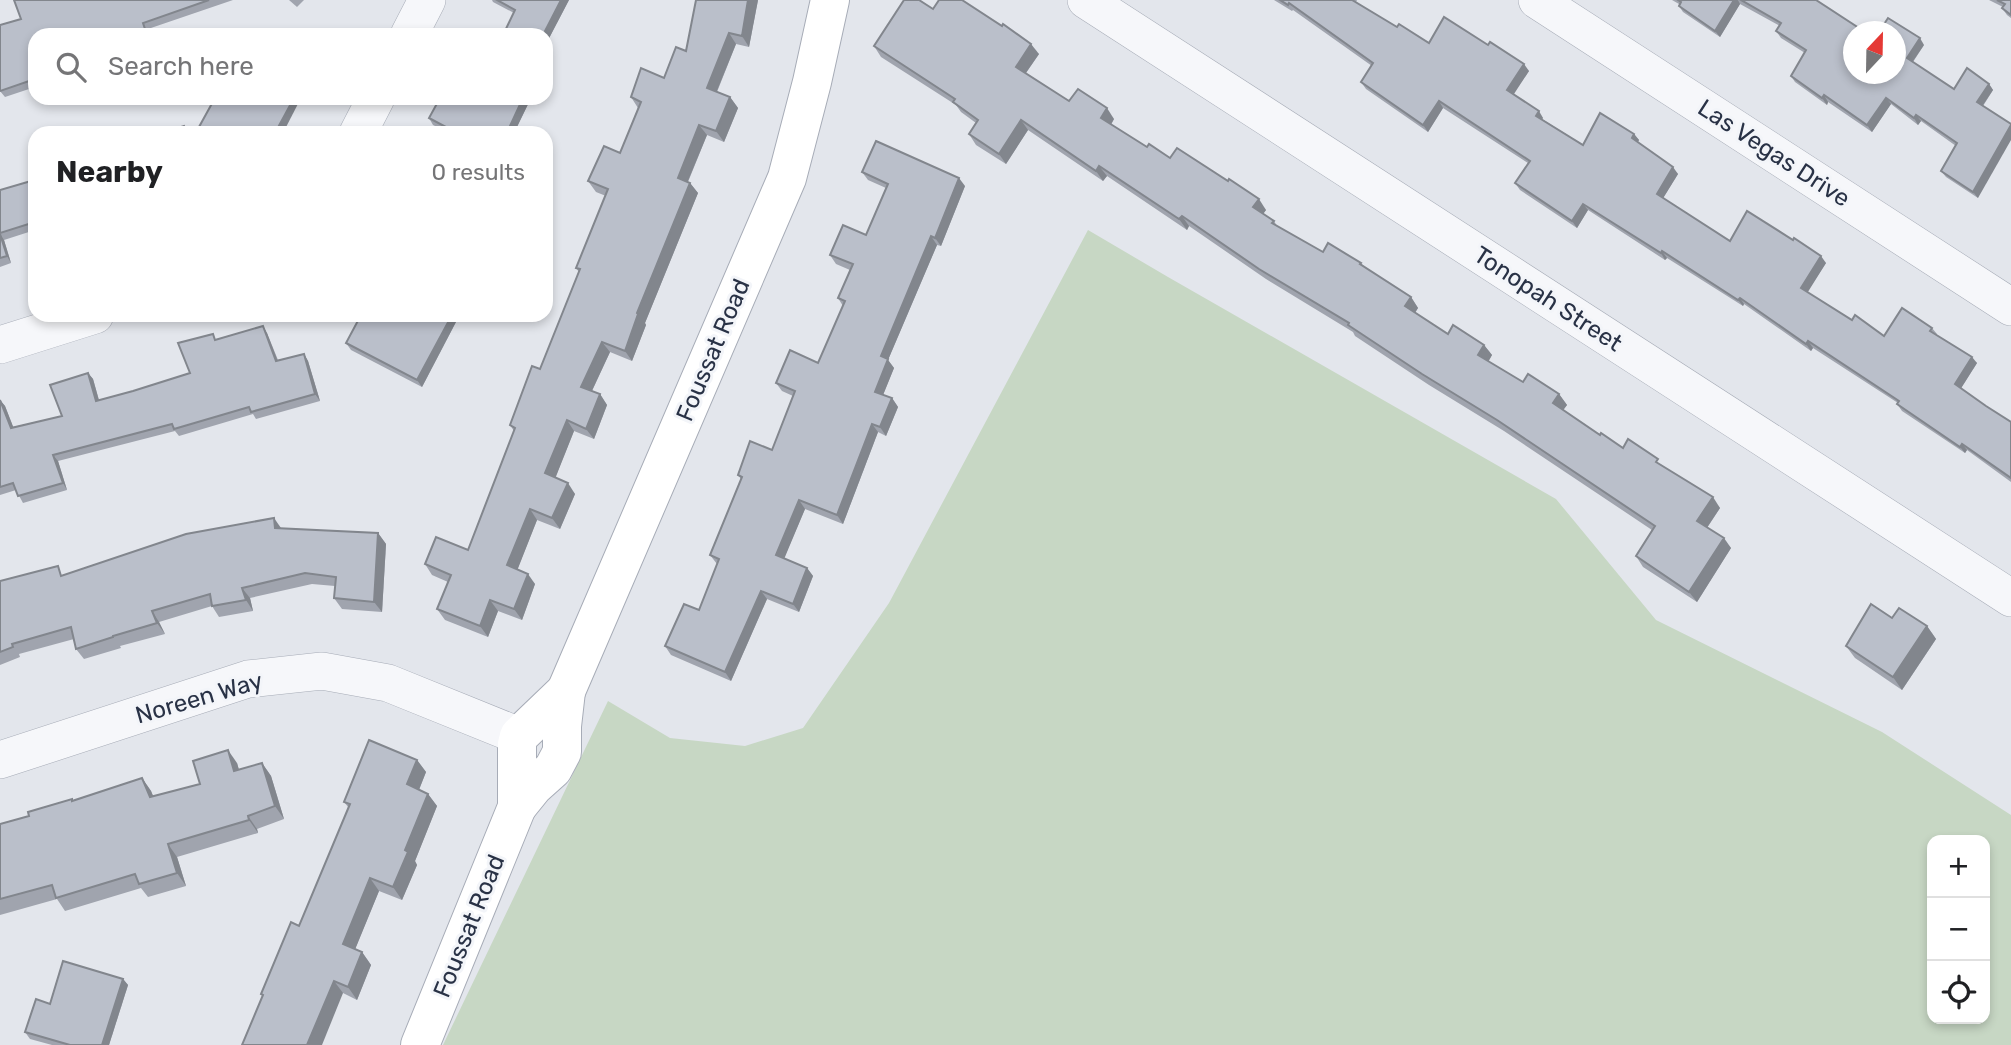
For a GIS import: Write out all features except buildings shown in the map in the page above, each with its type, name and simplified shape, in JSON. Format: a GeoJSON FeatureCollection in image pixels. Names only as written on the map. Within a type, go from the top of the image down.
{"type":"FeatureCollection","features":[{"type":"Feature","properties":{"kind":"main road","name":"Foussat Road"},"geometry":{"type":"LineString","coordinates":[[420,1045],[517,807],[534,786],[553,769],[562,752],[566,691],[787,178],[830,0]]}},
{"type":"Feature","properties":{"kind":"main road","name":"Foussat Road"},"geometry":{"type":"LineString","coordinates":[[517,807],[519,736],[566,691]]}},
{"type":"Feature","properties":{"kind":"street"},"geometry":{"type":"LineString","coordinates":[[412,28],[427,0]]}},
{"type":"Feature","properties":{"kind":"street","name":"Tonopah Street"},"geometry":{"type":"LineString","coordinates":[[1086,0],[2011,598]]}},
{"type":"Feature","properties":{"kind":"street","name":"Las Vegas Drive"},"geometry":{"type":"LineString","coordinates":[[1537,0],[2011,307]]}},
{"type":"Feature","properties":{"kind":"street"},"geometry":{"type":"LineString","coordinates":[[362,126],[372,105]]}},
{"type":"Feature","properties":{"kind":"street"},"geometry":{"type":"LineString","coordinates":[[0,345],[72,322]]}},
{"type":"Feature","properties":{"kind":"street","name":"Noreen Way"},"geometry":{"type":"LineString","coordinates":[[0,760],[248,679],[322,671],[388,684],[519,736]]}},
{"type":"Feature","properties":{"kind":"green space"},"geometry":{"type":"Polygon","coordinates":[[[1088,230],[1556,499],[1656,620],[1882,732],[2011,815],[2011,1045],[443,1045],[608,701],[670,738],[745,746],[803,728],[889,603],[1088,230]]]}}]}
